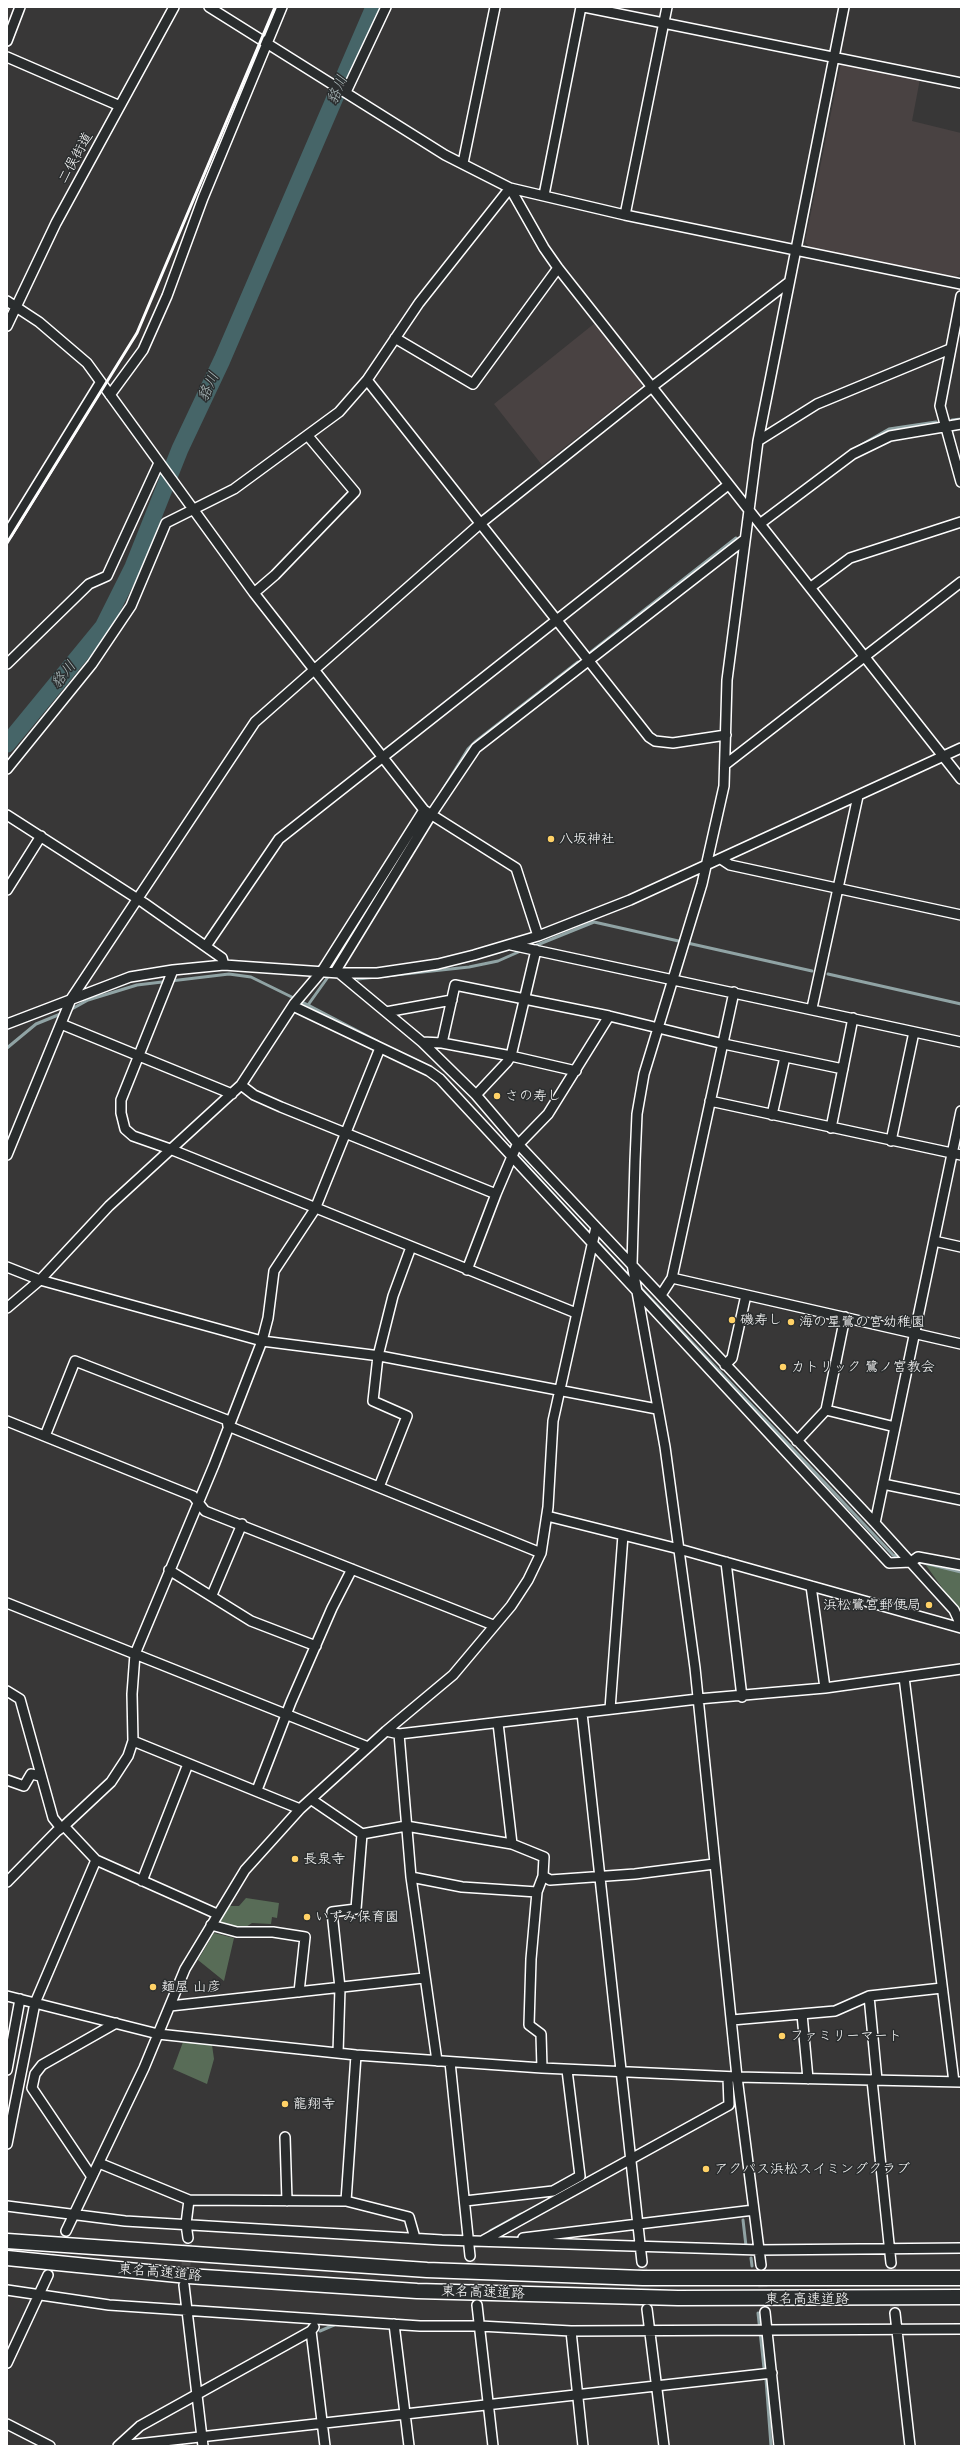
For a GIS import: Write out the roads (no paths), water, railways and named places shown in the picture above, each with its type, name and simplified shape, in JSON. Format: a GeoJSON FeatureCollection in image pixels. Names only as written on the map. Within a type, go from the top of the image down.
{"type":"FeatureCollection","features":[{"type":"Feature","properties":{"kind":"highway","name":"東名高速道路"},"geometry":{"type":"LineString","coordinates":[[7,2241],[435,2270],[643,2278],[961,2278]]}},
{"type":"Feature","properties":{"kind":"highway","name":"東名高速道路"},"geometry":{"type":"LineString","coordinates":[[7,2258],[188,2276],[417,2291],[678,2298],[961,2297]]}},
{"type":"Feature","properties":{"kind":"street"},"geometry":{"type":"LineString","coordinates":[[7,42],[20,7]]}},
{"type":"Feature","properties":{"kind":"street","name":"二俣街道"},"geometry":{"type":"LineString","coordinates":[[7,326],[56,223],[174,7]]}},
{"type":"Feature","properties":{"kind":"street"},"geometry":{"type":"LineString","coordinates":[[209,7],[331,85],[346,92],[445,155],[510,188],[625,215],[961,284]]}},
{"type":"Feature","properties":{"kind":"street"},"geometry":{"type":"LineString","coordinates":[[110,395],[143,350],[167,296],[203,198],[282,7]]}},
{"type":"Feature","properties":{"kind":"street"},"geometry":{"type":"LineString","coordinates":[[346,92],[386,7]]}},
{"type":"Feature","properties":{"kind":"street"},"geometry":{"type":"LineString","coordinates":[[463,163],[495,7]]}},
{"type":"Feature","properties":{"kind":"street"},"geometry":{"type":"LineString","coordinates":[[544,195],[582,7],[961,83]]}},
{"type":"Feature","properties":{"kind":"street"},"geometry":{"type":"LineString","coordinates":[[625,215],[667,7]]}},
{"type":"Feature","properties":{"kind":"street"},"geometry":{"type":"LineString","coordinates":[[761,2265],[737,2077],[698,1699],[679,1549],[637,1289],[632,1268],[637,1114],[644,1074],[707,866],[724,786],[726,764],[727,680],[748,506],[758,441],[844,7]]}},
{"type":"Feature","properties":{"kind":"street"},"geometry":{"type":"LineString","coordinates":[[7,57],[120,106]]}},
{"type":"Feature","properties":{"kind":"street"},"geometry":{"type":"LineString","coordinates":[[510,188],[544,248],[558,268],[653,386],[728,484],[748,506],[942,757],[961,779]]}},
{"type":"Feature","properties":{"kind":"street"},"geometry":{"type":"LineString","coordinates":[[7,769],[92,664],[131,606],[166,523],[234,489],[340,412],[367,380],[419,303],[510,188]]}},
{"type":"Feature","properties":{"kind":"street"},"geometry":{"type":"LineString","coordinates":[[395,338],[473,384],[558,268]]}},
{"type":"Feature","properties":{"kind":"street"},"geometry":{"type":"LineString","coordinates":[[7,1155],[70,1001],[255,722],[313,669],[481,523],[653,386],[789,282]]}},
{"type":"Feature","properties":{"kind":"street"},"geometry":{"type":"LineString","coordinates":[[961,296],[940,406],[961,482]]}},
{"type":"Feature","properties":{"kind":"street"},"geometry":{"type":"LineString","coordinates":[[7,301],[16,306],[75,352],[110,395],[254,593],[427,813],[516,868],[538,936]]}},
{"type":"Feature","properties":{"kind":"street"},"geometry":{"type":"LineString","coordinates":[[758,441],[817,404],[950,349]]}},
{"type":"Feature","properties":{"kind":"street"},"geometry":{"type":"LineString","coordinates":[[367,380],[649,737],[655,741],[672,743],[726,735]]}},
{"type":"Feature","properties":{"kind":"street"},"geometry":{"type":"LineString","coordinates":[[7,534],[100,383]]}},
{"type":"Feature","properties":{"kind":"street"},"geometry":{"type":"LineString","coordinates":[[761,523],[853,454],[890,436],[961,424]]}},
{"type":"Feature","properties":{"kind":"street"},"geometry":{"type":"LineString","coordinates":[[254,593],[275,575],[355,492],[308,436]]}},
{"type":"Feature","properties":{"kind":"street"},"geometry":{"type":"LineString","coordinates":[[7,664],[89,584],[107,576],[159,463]]}},
{"type":"Feature","properties":{"kind":"street"},"geometry":{"type":"LineString","coordinates":[[206,946],[279,839],[728,484]]}},
{"type":"Feature","properties":{"kind":"street"},"geometry":{"type":"LineString","coordinates":[[811,587],[850,558],[961,522]]}},
{"type":"Feature","properties":{"kind":"street"},"geometry":{"type":"LineString","coordinates":[[7,1308],[40,1280],[109,1206],[241,1085],[293,1005],[322,971],[427,813],[476,748],[587,660],[744,540]]}},
{"type":"Feature","properties":{"kind":"street"},"geometry":{"type":"LineString","coordinates":[[726,764],[961,582]]}},
{"type":"Feature","properties":{"kind":"street"},"geometry":{"type":"LineString","coordinates":[[7,1024],[130,977],[170,977],[224,965],[377,973],[411,969],[474,955],[538,936],[630,900],[707,866],[721,858],[961,748]]}},
{"type":"Feature","properties":{"kind":"street"},"geometry":{"type":"LineString","coordinates":[[812,1008],[858,796]]}},
{"type":"Feature","properties":{"kind":"street"},"geometry":{"type":"LineString","coordinates":[[337,972],[427,813]]}},
{"type":"Feature","properties":{"kind":"street"},"geometry":{"type":"LineString","coordinates":[[7,815],[138,899],[206,946],[222,958],[224,965]]}},
{"type":"Feature","properties":{"kind":"street"},"geometry":{"type":"LineString","coordinates":[[7,890],[41,836]]}},
{"type":"Feature","properties":{"kind":"street"},"geometry":{"type":"LineString","coordinates":[[721,858],[730,865],[961,915]]}},
{"type":"Feature","properties":{"kind":"street"},"geometry":{"type":"LineString","coordinates":[[508,945],[812,1008],[961,1042]]}},
{"type":"Feature","properties":{"kind":"street"},"geometry":{"type":"LineString","coordinates":[[476,1096],[511,1056],[536,950]]}},
{"type":"Feature","properties":{"kind":"street"},"geometry":{"type":"LineString","coordinates":[[337,972],[422,1042],[476,1096],[514,1151],[594,1235],[661,1296],[901,1552],[912,1561],[954,1610],[961,1627]]}},
{"type":"Feature","properties":{"kind":"street"},"geometry":{"type":"LineString","coordinates":[[170,977],[120,1100],[121,1113],[125,1129],[144,1142],[170,1149],[315,1209],[576,1313]]}},
{"type":"Feature","properties":{"kind":"street"},"geometry":{"type":"LineString","coordinates":[[442,1043],[455,985],[609,1016],[724,1044],[843,1069]]}},
{"type":"Feature","properties":{"kind":"street"},"geometry":{"type":"LineString","coordinates":[[661,1296],[672,1278],[710,1101],[724,1044],[734,992]]}},
{"type":"Feature","properties":{"kind":"street"},"geometry":{"type":"LineString","coordinates":[[386,1012],[452,1000]]}},
{"type":"Feature","properties":{"kind":"street"},"geometry":{"type":"LineString","coordinates":[[293,1005],[429,1071],[440,1079],[514,1151],[594,1235],[637,1289],[790,1458],[889,1563],[912,1561],[961,1565]]}},
{"type":"Feature","properties":{"kind":"street"},"geometry":{"type":"LineString","coordinates":[[467,1270],[514,1151],[548,1114],[609,1016]]}},
{"type":"Feature","properties":{"kind":"street"},"geometry":{"type":"LineString","coordinates":[[831,1128],[853,1018]]}},
{"type":"Feature","properties":{"kind":"street"},"geometry":{"type":"LineString","coordinates":[[62,1021],[232,1094]]}},
{"type":"Feature","properties":{"kind":"street"},"geometry":{"type":"LineString","coordinates":[[892,1141],[914,1032]]}},
{"type":"Feature","properties":{"kind":"street"},"geometry":{"type":"LineString","coordinates":[[422,1042],[442,1043],[511,1056],[576,1071]]}},
{"type":"Feature","properties":{"kind":"street"},"geometry":{"type":"LineString","coordinates":[[7,1882],[62,1827],[111,1782],[128,1756],[133,1741],[132,1694],[135,1654],[214,1465],[262,1341],[268,1318],[274,1271],[315,1209],[380,1048]]}},
{"type":"Feature","properties":{"kind":"street"},"geometry":{"type":"LineString","coordinates":[[772,1115],[785,1057]]}},
{"type":"Feature","properties":{"kind":"street"},"geometry":{"type":"LineString","coordinates":[[241,1085],[254,1096],[496,1194]]}},
{"type":"Feature","properties":{"kind":"street"},"geometry":{"type":"LineString","coordinates":[[710,1101],[957,1154]]}},
{"type":"Feature","properties":{"kind":"street"},"geometry":{"type":"LineString","coordinates":[[875,1523],[934,1241],[957,1154],[961,1111]]}},
{"type":"Feature","properties":{"kind":"street"},"geometry":{"type":"LineString","coordinates":[[66,2231],[144,2068],[185,1969],[217,1914],[246,1870],[300,1809],[312,1800],[386,1731],[452,1675],[511,1606],[528,1580],[541,1553],[546,1516],[553,1421],[562,1389],[576,1313],[594,1235]]}},
{"type":"Feature","properties":{"kind":"street"},"geometry":{"type":"LineString","coordinates":[[934,1241],[961,1247]]}},
{"type":"Feature","properties":{"kind":"street"},"geometry":{"type":"LineString","coordinates":[[379,1487],[407,1416],[373,1400],[378,1356],[392,1296],[411,1247]]}},
{"type":"Feature","properties":{"kind":"street"},"geometry":{"type":"LineString","coordinates":[[7,1267],[40,1280],[262,1341],[378,1356],[562,1389],[657,1409]]}},
{"type":"Feature","properties":{"kind":"street"},"geometry":{"type":"LineString","coordinates":[[672,1278],[961,1344]]}},
{"type":"Feature","properties":{"kind":"street"},"geometry":{"type":"LineString","coordinates":[[725,1365],[732,1358],[746,1295]]}},
{"type":"Feature","properties":{"kind":"street"},"geometry":{"type":"LineString","coordinates":[[797,1441],[826,1410],[845,1317]]}},
{"type":"Feature","properties":{"kind":"street"},"geometry":{"type":"LineString","coordinates":[[45,1436],[75,1361],[227,1420],[228,1426]]}},
{"type":"Feature","properties":{"kind":"street"},"geometry":{"type":"LineString","coordinates":[[826,1410],[895,1427]]}},
{"type":"Feature","properties":{"kind":"street"},"geometry":{"type":"LineString","coordinates":[[7,1421],[193,1496],[197,1503],[205,1511],[242,1524],[494,1625]]}},
{"type":"Feature","properties":{"kind":"street"},"geometry":{"type":"LineString","coordinates":[[228,1426],[541,1553]]}},
{"type":"Feature","properties":{"kind":"street"},"geometry":{"type":"LineString","coordinates":[[883,1484],[961,1500]]}},
{"type":"Feature","properties":{"kind":"street"},"geometry":{"type":"LineString","coordinates":[[546,1516],[679,1549],[961,1627]]}},
{"type":"Feature","properties":{"kind":"street"},"geometry":{"type":"LineString","coordinates":[[212,1595],[242,1524]]}},
{"type":"Feature","properties":{"kind":"street"},"geometry":{"type":"LineString","coordinates":[[610,1709],[623,1535]]}},
{"type":"Feature","properties":{"kind":"street"},"geometry":{"type":"LineString","coordinates":[[726,1562],[742,1696]]}},
{"type":"Feature","properties":{"kind":"street"},"geometry":{"type":"LineString","coordinates":[[257,1790],[286,1715],[352,1569]]}},
{"type":"Feature","properties":{"kind":"street"},"geometry":{"type":"LineString","coordinates":[[169,1570],[212,1595],[251,1621],[316,1646]]}},
{"type":"Feature","properties":{"kind":"street"},"geometry":{"type":"LineString","coordinates":[[812,1586],[825,1688]]}},
{"type":"Feature","properties":{"kind":"street"},"geometry":{"type":"LineString","coordinates":[[8,1606],[135,1654],[368,1747]]}},
{"type":"Feature","properties":{"kind":"street"},"geometry":{"type":"LineString","coordinates":[[386,1731],[400,1734],[698,1699],[825,1688],[961,1669]]}},
{"type":"Feature","properties":{"kind":"street"},"geometry":{"type":"LineString","coordinates":[[7,1996],[158,2034],[356,2055],[567,2070],[728,2077],[958,2082],[942,1988],[904,1677]]}},
{"type":"Feature","properties":{"kind":"street"},"geometry":{"type":"LineString","coordinates":[[7,1691],[20,1699],[40,1776],[53,1818],[96,1860],[217,1914]]}},
{"type":"Feature","properties":{"kind":"street"},"geometry":{"type":"LineString","coordinates":[[582,1712],[601,1876],[620,2072],[642,2246],[642,2262]]}},
{"type":"Feature","properties":{"kind":"street"},"geometry":{"type":"LineString","coordinates":[[498,1723],[512,1844]]}},
{"type":"Feature","properties":{"kind":"street"},"geometry":{"type":"LineString","coordinates":[[400,1734],[411,1877],[424,1978],[437,2061]]}},
{"type":"Feature","properties":{"kind":"street"},"geometry":{"type":"LineString","coordinates":[[133,1741],[257,1790],[300,1809]]}},
{"type":"Feature","properties":{"kind":"street"},"geometry":{"type":"LineString","coordinates":[[142,1881],[188,1764]]}},
{"type":"Feature","properties":{"kind":"street"},"geometry":{"type":"LineString","coordinates":[[7,1780],[24,1786],[31,1774],[40,1776]]}},
{"type":"Feature","properties":{"kind":"street"},"geometry":{"type":"LineString","coordinates":[[312,1800],[362,1834],[406,1826],[512,1844],[544,1857],[543,1876],[537,1892],[531,1959],[529,2025],[541,2034],[542,2068]]}},
{"type":"Feature","properties":{"kind":"street"},"geometry":{"type":"LineString","coordinates":[[338,2053],[340,1988],[332,1912],[356,1909],[362,1834]]}},
{"type":"Feature","properties":{"kind":"street"},"geometry":{"type":"LineString","coordinates":[[7,2144],[35,2003],[96,1860]]}},
{"type":"Feature","properties":{"kind":"street"},"geometry":{"type":"LineString","coordinates":[[543,1876],[550,1880],[714,1864]]}},
{"type":"Feature","properties":{"kind":"street"},"geometry":{"type":"LineString","coordinates":[[411,1877],[462,1887],[537,1892]]}},
{"type":"Feature","properties":{"kind":"street"},"geometry":{"type":"LineString","coordinates":[[211,1925],[236,1932],[273,1932],[305,1937],[299,1992]]}},
{"type":"Feature","properties":{"kind":"street"},"geometry":{"type":"LineString","coordinates":[[170,2006],[424,1978]]}},
{"type":"Feature","properties":{"kind":"street"},"geometry":{"type":"LineString","coordinates":[[732,2020],[835,2011],[869,1996],[942,1988]]}},
{"type":"Feature","properties":{"kind":"street"},"geometry":{"type":"LineString","coordinates":[[869,1996],[874,2080],[891,2262]]}},
{"type":"Feature","properties":{"kind":"street"},"geometry":{"type":"LineString","coordinates":[[7,2070],[20,1999]]}},
{"type":"Feature","properties":{"kind":"street"},"geometry":{"type":"LineString","coordinates":[[802,2014],[808,2079]]}},
{"type":"Feature","properties":{"kind":"street"},"geometry":{"type":"LineString","coordinates":[[92,2177],[32,2088],[35,2074],[42,2065],[116,2023]]}},
{"type":"Feature","properties":{"kind":"street"},"geometry":{"type":"LineString","coordinates":[[346,2201],[356,2055]]}},
{"type":"Feature","properties":{"kind":"street"},"geometry":{"type":"LineString","coordinates":[[450,2062],[470,2241],[470,2256]]}},
{"type":"Feature","properties":{"kind":"street"},"geometry":{"type":"LineString","coordinates":[[465,2201],[553,2191],[580,2176],[567,2070]]}},
{"type":"Feature","properties":{"kind":"street"},"geometry":{"type":"LineString","coordinates":[[483,2241],[632,2160],[729,2105],[728,2077]]}},
{"type":"Feature","properties":{"kind":"street"},"geometry":{"type":"LineString","coordinates":[[285,2137],[287,2201]]}},
{"type":"Feature","properties":{"kind":"street"},"geometry":{"type":"LineString","coordinates":[[99,2163],[189,2200],[346,2201],[409,2217],[415,2238]]}},
{"type":"Feature","properties":{"kind":"street"},"geometry":{"type":"LineString","coordinates":[[188,2238],[186,2224],[189,2200]]}},
{"type":"Feature","properties":{"kind":"street"},"geometry":{"type":"LineString","coordinates":[[7,2206],[125,2221],[470,2241],[759,2250],[961,2248]]}},
{"type":"Feature","properties":{"kind":"street"},"geometry":{"type":"LineString","coordinates":[[498,2241],[754,2210]]}},
{"type":"Feature","properties":{"kind":"street"},"geometry":{"type":"LineString","coordinates":[[7,2363],[48,2275]]}},
{"type":"Feature","properties":{"kind":"street"},"geometry":{"type":"LineString","coordinates":[[184,2285],[203,2442]]}},
{"type":"Feature","properties":{"kind":"street"},"geometry":{"type":"LineString","coordinates":[[7,2290],[39,2293],[109,2305],[394,2324],[480,2326],[571,2331],[961,2329]]}},
{"type":"Feature","properties":{"kind":"street"},"geometry":{"type":"LineString","coordinates":[[477,2305],[493,2446]]}},
{"type":"Feature","properties":{"kind":"street"},"geometry":{"type":"LineString","coordinates":[[647,2309],[664,2446]]}},
{"type":"Feature","properties":{"kind":"street"},"geometry":{"type":"LineString","coordinates":[[765,2312],[779,2446]]}},
{"type":"Feature","properties":{"kind":"street"},"geometry":{"type":"LineString","coordinates":[[895,2313],[910,2446]]}},
{"type":"Feature","properties":{"kind":"street"},"geometry":{"type":"LineString","coordinates":[[119,2446],[140,2426],[311,2331],[320,2320]]}},
{"type":"Feature","properties":{"kind":"street"},"geometry":{"type":"LineString","coordinates":[[394,2324],[410,2446]]}},
{"type":"Feature","properties":{"kind":"street"},"geometry":{"type":"LineString","coordinates":[[311,2331],[326,2446]]}},
{"type":"Feature","properties":{"kind":"street"},"geometry":{"type":"LineString","coordinates":[[571,2331],[583,2446]]}},
{"type":"Feature","properties":{"kind":"street"},"geometry":{"type":"LineString","coordinates":[[119,2446],[203,2442],[323,2423],[488,2406],[657,2385],[772,2373]]}},
{"type":"Feature","properties":{"kind":"street"},"geometry":{"type":"LineString","coordinates":[[7,2424],[50,2446]]}},
{"type":"Feature","properties":{"kind":"waterway","name":"貉川"},"geometry":{"type":"LineString","coordinates":[[7,744],[103,627],[133,567],[180,449],[222,360],[374,7]]}},
{"type":"Feature","properties":{"kind":"waterway"},"geometry":{"type":"LineString","coordinates":[[952,420],[961,419]]}},
{"type":"Feature","properties":{"kind":"waterway"},"geometry":{"type":"LineString","coordinates":[[849,452],[889,429],[936,422]]}},
{"type":"Feature","properties":{"kind":"waterway"},"geometry":{"type":"LineString","coordinates":[[591,652],[736,538]]}},
{"type":"Feature","properties":{"kind":"waterway"},"geometry":{"type":"LineString","coordinates":[[442,791],[468,749],[475,742],[578,662]]}},
{"type":"Feature","properties":{"kind":"waterway"},"geometry":{"type":"LineString","coordinates":[[335,963],[385,882]]}},
{"type":"Feature","properties":{"kind":"waterway"},"geometry":{"type":"LineString","coordinates":[[532,947],[594,922],[812,971]]}},
{"type":"Feature","properties":{"kind":"waterway"},"geometry":{"type":"LineString","coordinates":[[358,979],[469,967],[498,961],[523,950]]}},
{"type":"Feature","properties":{"kind":"waterway"},"geometry":{"type":"LineString","coordinates":[[70,1010],[88,1000],[137,985],[229,974],[251,977],[308,1005],[309,1004]]}},
{"type":"Feature","properties":{"kind":"waterway"},"geometry":{"type":"LineString","coordinates":[[828,974],[961,1004]]}},
{"type":"Feature","properties":{"kind":"waterway"},"geometry":{"type":"LineString","coordinates":[[328,977],[308,1005],[377,1041]]}},
{"type":"Feature","properties":{"kind":"waterway"},"geometry":{"type":"LineString","coordinates":[[7,1048],[36,1024],[63,1013]]}},
{"type":"Feature","properties":{"kind":"waterway"},"geometry":{"type":"LineString","coordinates":[[516,1154],[632,1279]]}},
{"type":"Feature","properties":{"kind":"waterway"},"geometry":{"type":"LineString","coordinates":[[639,1286],[893,1555],[903,1558]]}},
{"type":"Feature","properties":{"kind":"waterway"},"geometry":{"type":"LineString","coordinates":[[916,1561],[961,1572]]}},
{"type":"Feature","properties":{"kind":"waterway"},"geometry":{"type":"LineString","coordinates":[[490,2231],[521,2214]]}},
{"type":"Feature","properties":{"kind":"waterway"},"geometry":{"type":"LineString","coordinates":[[743,2220],[746,2246]]}},
{"type":"Feature","properties":{"kind":"waterway"},"geometry":{"type":"LineString","coordinates":[[751,2258],[752,2266]]}},
{"type":"Feature","properties":{"kind":"waterway"},"geometry":{"type":"LineString","coordinates":[[758,2313],[764,2368]]}},
{"type":"Feature","properties":{"kind":"waterway"},"geometry":{"type":"LineString","coordinates":[[320,2331],[334,2325]]}},
{"type":"Feature","properties":{"kind":"waterway"},"geometry":{"type":"LineString","coordinates":[[766,2379],[771,2446]]}},
{"type":"Feature","properties":{"kind":"tunnel"},"geometry":{"type":"LineString","coordinates":[[48,2275],[66,2231]]}},
{"type":"Feature","properties":{"kind":"tunnel"},"geometry":{"type":"LineString","coordinates":[[185,2279],[188,2238]]}},
{"type":"Feature","properties":{"kind":"tunnel"},"geometry":{"type":"LineString","coordinates":[[470,2256],[476,2297]]}},
{"type":"Feature","properties":{"kind":"tunnel"},"geometry":{"type":"LineString","coordinates":[[642,2262],[646,2301]]}},
{"type":"Feature","properties":{"kind":"tunnel"},"geometry":{"type":"LineString","coordinates":[[891,2263],[895,2313]]}},
{"type":"Feature","properties":{"kind":"tunnel"},"geometry":{"type":"LineString","coordinates":[[761,2265],[765,2312]]}},
{"type":"Feature","properties":{"kind":"railway"},"geometry":{"type":"LineString","coordinates":[[7,543],[137,333],[275,7]]}},
{"type":"Feature","properties":{"kind":"place","name":"八坂神社"},"geometry":{"type":"Point","coordinates":[551,839]}},
{"type":"Feature","properties":{"kind":"place","name":"さの寿し"},"geometry":{"type":"Point","coordinates":[497,1096]}},
{"type":"Feature","properties":{"kind":"place","name":"磯寿し"},"geometry":{"type":"Point","coordinates":[732,1320]}},
{"type":"Feature","properties":{"kind":"place","name":"海の星鷺の宮幼稚園"},"geometry":{"type":"Point","coordinates":[791,1322]}},
{"type":"Feature","properties":{"kind":"place","name":"カトリック 鷺ノ宮教会"},"geometry":{"type":"Point","coordinates":[783,1367]}},
{"type":"Feature","properties":{"kind":"place","name":"浜松鷺宮郵便局"},"geometry":{"type":"Point","coordinates":[929,1605]}},
{"type":"Feature","properties":{"kind":"place","name":"長泉寺"},"geometry":{"type":"Point","coordinates":[295,1859]}},
{"type":"Feature","properties":{"kind":"place","name":"いずみ保育園"},"geometry":{"type":"Point","coordinates":[307,1917]}},
{"type":"Feature","properties":{"kind":"place","name":"麺屋 山彦"},"geometry":{"type":"Point","coordinates":[153,1987]}},
{"type":"Feature","properties":{"kind":"place","name":"ファミリーマート"},"geometry":{"type":"Point","coordinates":[782,2036]}},
{"type":"Feature","properties":{"kind":"place","name":"龍翔寺"},"geometry":{"type":"Point","coordinates":[285,2104]}},
{"type":"Feature","properties":{"kind":"place","name":"アクパス浜松スイミングクラブ"},"geometry":{"type":"Point","coordinates":[706,2169]}}]}
